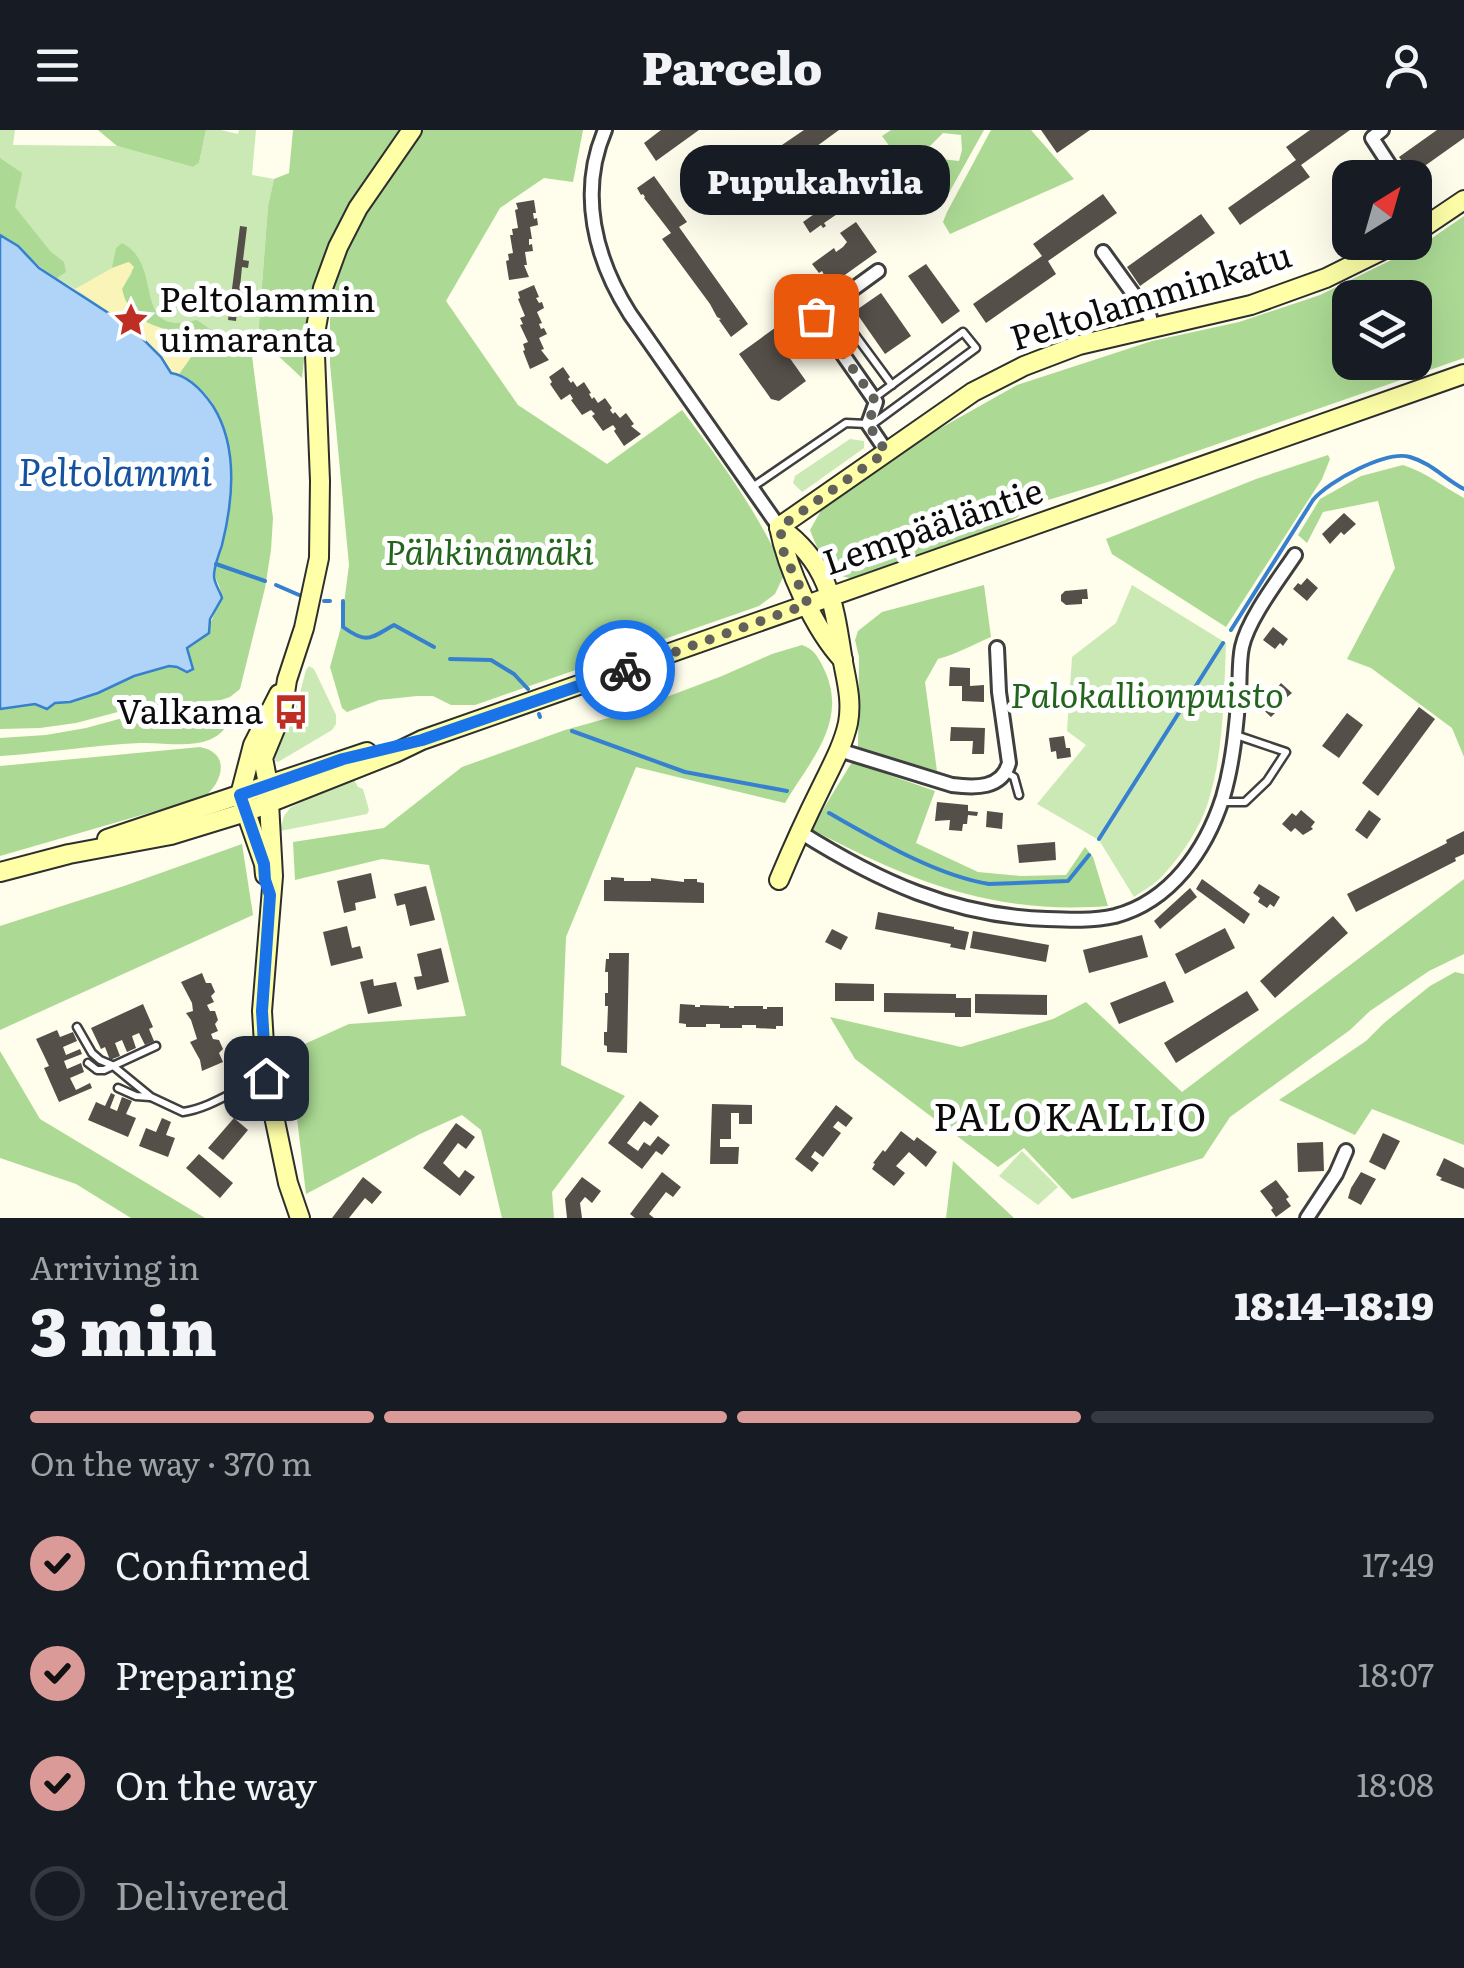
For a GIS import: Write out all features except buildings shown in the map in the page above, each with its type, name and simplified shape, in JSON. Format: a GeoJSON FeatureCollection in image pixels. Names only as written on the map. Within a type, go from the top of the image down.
{"type":"FeatureCollection","features":[{"type":"Feature","properties":{"kind":"main road"},"geometry":{"type":"LineString","coordinates":[[300,1218],[266,1078],[262,1011],[273,876],[269,794],[262,758],[282,712],[318,558],[320,482],[314,355],[323,288],[358,208],[412,130]]}},
{"type":"Feature","properties":{"kind":"main road"},"geometry":{"type":"LineString","coordinates":[[1432,222],[1464,200]]}},
{"type":"Feature","properties":{"kind":"main road","name":"Peltolamminkatu"},"geometry":{"type":"LineString","coordinates":[[780,527],[972,392],[1024,366],[1079,345],[1251,306],[1364,260]]}},
{"type":"Feature","properties":{"kind":"main road","name":"Lempääläntie"},"geometry":{"type":"LineString","coordinates":[[0,872],[70,854],[122,832],[243,803],[395,753],[422,740],[1464,374]]}},
{"type":"Feature","properties":{"kind":"main road"},"geometry":{"type":"LineString","coordinates":[[779,880],[839,750],[850,708],[842,644],[822,574],[801,542],[780,527]]}},
{"type":"Feature","properties":{"kind":"main road"},"geometry":{"type":"LineString","coordinates":[[780,527],[784,554],[823,635],[843,660]]}},
{"type":"Feature","properties":{"kind":"main road"},"geometry":{"type":"LineString","coordinates":[[270,895],[243,803],[253,745],[287,680]]}},
{"type":"Feature","properties":{"kind":"street"},"geometry":{"type":"LineString","coordinates":[[605,130],[597,152],[591,200],[596,240],[607,272],[630,314],[780,527]]}},
{"type":"Feature","properties":{"kind":"street"},"geometry":{"type":"LineString","coordinates":[[1382,130],[1372,138],[1386,160]]}},
{"type":"Feature","properties":{"kind":"street"},"geometry":{"type":"LineString","coordinates":[[1103,252],[1150,317],[1151,329]]}},
{"type":"Feature","properties":{"kind":"street"},"geometry":{"type":"LineString","coordinates":[[878,270],[816,316],[876,402],[868,426],[886,452]]}},
{"type":"Feature","properties":{"kind":"street"},"geometry":{"type":"LineString","coordinates":[[800,832],[883,879],[962,908],[1021,918],[1093,919],[1114,916],[1158,897],[1188,866],[1221,802],[1236,735],[1242,647],[1261,608],[1295,555]]}},
{"type":"Feature","properties":{"kind":"street"},"geometry":{"type":"LineString","coordinates":[[839,750],[952,785],[992,783],[1006,772],[1008,754],[997,648]]}},
{"type":"Feature","properties":{"kind":"street"},"geometry":{"type":"LineString","coordinates":[[1307,1218],[1346,1151]]}},
{"type":"Feature","properties":{"kind":"lane"},"geometry":{"type":"LineString","coordinates":[[832,304],[892,385]]}},
{"type":"Feature","properties":{"kind":"lane"},"geometry":{"type":"LineString","coordinates":[[752,488],[846,424],[868,426],[976,348],[963,332],[873,398]]}},
{"type":"Feature","properties":{"kind":"lane"},"geometry":{"type":"LineString","coordinates":[[1221,802],[1245,802],[1267,781],[1286,752],[1236,735]]}},
{"type":"Feature","properties":{"kind":"lane"},"geometry":{"type":"LineString","coordinates":[[1006,772],[1014,777],[1019,796]]}},
{"type":"Feature","properties":{"kind":"lane"},"geometry":{"type":"LineString","coordinates":[[77,1026],[100,1060],[151,1097],[183,1112],[266,1078]]}},
{"type":"Feature","properties":{"kind":"lane"},"geometry":{"type":"LineString","coordinates":[[88,1063],[104,1070],[156,1046]]}},
{"type":"Feature","properties":{"kind":"lane"},"geometry":{"type":"LineString","coordinates":[[118,1088],[151,1097]]}},
{"type":"Feature","properties":{"kind":"green space"},"geometry":{"type":"Polygon","coordinates":[[[0,130],[15,130],[13,145],[117,146],[193,167],[199,163],[206,130],[238,134],[239,130],[256,130],[252,175],[274,179],[268,206],[258,337],[252,356],[249,351],[196,350],[179,374],[75,289],[39,268],[0,235],[0,130]]]}},
{"type":"Feature","properties":{"kind":"green space"},"geometry":{"type":"Polygon","coordinates":[[[98,130],[206,130],[199,163],[193,167],[117,146],[98,130]]]}},
{"type":"Feature","properties":{"kind":"green space"},"geometry":{"type":"Polygon","coordinates":[[[293,130],[401,130],[328,245],[310,305],[302,378],[258,337],[268,206],[274,179],[289,173],[293,130]]]}},
{"type":"Feature","properties":{"kind":"green space","name":"Pähkinämäki"},"geometry":{"type":"Polygon","coordinates":[[[419,130],[583,130],[573,182],[544,178],[500,208],[446,301],[518,405],[607,464],[682,410],[751,509],[785,573],[775,594],[759,606],[475,705],[451,705],[433,696],[417,696],[379,700],[347,712],[342,708],[330,667],[341,627],[349,565],[330,364],[330,301],[339,259],[352,234],[419,130]]]}},
{"type":"Feature","properties":{"kind":"green space"},"geometry":{"type":"Polygon","coordinates":[[[891,130],[984,130],[945,200],[928,182],[941,159],[959,161],[961,135],[943,133],[919,157],[926,172],[924,185],[918,185],[882,136],[891,130]]]}},
{"type":"Feature","properties":{"kind":"green space"},"geometry":{"type":"Polygon","coordinates":[[[991,130],[1031,130],[1074,179],[950,234],[943,222],[991,130]]]}},
{"type":"Feature","properties":{"kind":"green space"},"geometry":{"type":"Polygon","coordinates":[[[0,158],[22,173],[15,207],[50,251],[64,262],[66,272],[57,278],[0,235],[0,158]]]}},
{"type":"Feature","properties":{"kind":"green space"},"geometry":{"type":"Polygon","coordinates":[[[1464,216],[1464,358],[1432,369],[1432,280],[1351,280],[1391,260],[1432,260],[1432,238],[1464,216]]]}},
{"type":"Feature","properties":{"kind":"green space"},"geometry":{"type":"Polygon","coordinates":[[[122,243],[142,264],[158,315],[181,323],[197,320],[217,334],[205,341],[190,342],[138,316],[122,289],[132,273],[128,262],[112,268],[116,248],[122,243]]]}},
{"type":"Feature","properties":{"kind":"green space"},"geometry":{"type":"Polygon","coordinates":[[[1332,289],[1332,380],[1401,380],[1038,503],[992,529],[858,578],[848,578],[833,570],[817,548],[810,530],[823,507],[923,438],[1017,385],[1152,341],[1239,322],[1332,289]]]}},
{"type":"Feature","properties":{"kind":"green space"},"geometry":{"type":"Polygon","coordinates":[[[214,343],[242,346],[252,356],[273,518],[265,588],[240,689],[221,700],[137,707],[40,728],[0,729],[0,709],[35,704],[44,709],[98,693],[134,676],[169,666],[193,665],[187,648],[205,636],[221,596],[215,569],[226,513],[229,459],[226,433],[217,410],[202,390],[179,374],[196,350],[214,343]]]}},
{"type":"Feature","properties":{"kind":"green space"},"geometry":{"type":"Polygon","coordinates":[[[850,439],[864,441],[864,448],[802,492],[793,483],[795,476],[850,439]]]}},
{"type":"Feature","properties":{"kind":"green space"},"geometry":{"type":"Polygon","coordinates":[[[1328,455],[1322,479],[1226,627],[1112,554],[1106,539],[1256,479],[1328,455]]]}},
{"type":"Feature","properties":{"kind":"green space"},"geometry":{"type":"Polygon","coordinates":[[[1403,465],[1464,498],[1464,757],[1452,728],[1371,668],[1347,659],[1395,568],[1378,501],[1323,512],[1307,543],[1298,535],[1320,499],[1361,476],[1403,465]]]}},
{"type":"Feature","properties":{"kind":"green space"},"geometry":{"type":"Polygon","coordinates":[[[984,585],[991,637],[938,659],[925,682],[937,771],[858,747],[858,631],[882,612],[984,585]]]}},
{"type":"Feature","properties":{"kind":"green space","name":"Palokallionpuisto"},"geometry":{"type":"Polygon","coordinates":[[[1132,585],[1226,643],[1220,741],[1206,809],[1172,865],[1134,897],[1099,840],[1037,804],[1086,745],[1067,731],[1072,657],[1116,623],[1132,585]]]}},
{"type":"Feature","properties":{"kind":"green space"},"geometry":{"type":"Polygon","coordinates":[[[802,645],[813,651],[821,663],[832,704],[830,722],[816,755],[785,803],[636,767],[566,937],[561,1065],[625,1096],[552,1192],[554,1218],[502,1218],[481,1130],[462,1115],[306,1194],[289,1051],[349,1024],[466,1016],[429,865],[382,859],[295,880],[293,842],[384,828],[462,767],[619,715],[802,645]]]}},
{"type":"Feature","properties":{"kind":"green space"},"geometry":{"type":"Polygon","coordinates":[[[309,666],[336,715],[336,724],[332,730],[275,761],[290,721],[294,722],[299,710],[296,708],[309,666]]]}},
{"type":"Feature","properties":{"kind":"green space"},"geometry":{"type":"Polygon","coordinates":[[[203,706],[233,711],[222,732],[201,742],[122,744],[0,756],[0,738],[46,735],[141,713],[203,706]]]}},
{"type":"Feature","properties":{"kind":"green space"},"geometry":{"type":"Polygon","coordinates":[[[200,747],[216,755],[221,769],[216,784],[204,797],[0,856],[0,766],[200,747]]]}},
{"type":"Feature","properties":{"kind":"green space"},"geometry":{"type":"Polygon","coordinates":[[[852,762],[935,791],[916,843],[978,872],[1066,875],[1085,847],[1093,857],[1108,906],[1027,905],[954,890],[918,879],[811,829],[852,762]]]}},
{"type":"Feature","properties":{"kind":"green space"},"geometry":{"type":"Polygon","coordinates":[[[353,778],[363,789],[367,814],[280,831],[291,807],[353,778]]]}},
{"type":"Feature","properties":{"kind":"green space"},"geometry":{"type":"Polygon","coordinates":[[[242,844],[253,915],[0,1030],[0,926],[242,844]]]}},
{"type":"Feature","properties":{"kind":"green space"},"geometry":{"type":"Polygon","coordinates":[[[1464,879],[1464,954],[1429,971],[1370,1011],[1350,1030],[1230,1117],[1203,1158],[1072,1199],[1024,1148],[998,1167],[855,1059],[830,1017],[961,1047],[1053,1019],[1086,1002],[1182,1092],[1464,879]]]}},
{"type":"Feature","properties":{"kind":"green space"},"geometry":{"type":"Polygon","coordinates":[[[1455,972],[1464,974],[1464,1145],[1372,1109],[1355,1135],[1279,1100],[1366,1041],[1430,986],[1455,972]]]}},
{"type":"Feature","properties":{"kind":"green space"},"geometry":{"type":"Polygon","coordinates":[[[0,1051],[40,1119],[205,1218],[131,1218],[76,1184],[0,1158],[0,1051]]]}},
{"type":"Feature","properties":{"kind":"green space"},"geometry":{"type":"Polygon","coordinates":[[[1022,1151],[1058,1187],[1038,1205],[999,1176],[1022,1151]]]}},
{"type":"Feature","properties":{"kind":"green space"},"geometry":{"type":"Polygon","coordinates":[[[953,1161],[1014,1218],[946,1218],[953,1161]]]}},
{"type":"Feature","properties":{"kind":"sand","name":"Peltolammin uimaranta"},"geometry":{"type":"Polygon","coordinates":[[[129,262],[134,267],[122,289],[127,304],[144,321],[177,334],[196,350],[179,374],[171,373],[128,326],[75,289],[129,262]]]}},
{"type":"Feature","properties":{"kind":"water","name":"Peltolammi"},"geometry":{"type":"Polygon","coordinates":[[[0,235],[18,246],[39,268],[133,329],[171,373],[200,389],[221,422],[230,456],[229,510],[214,572],[222,598],[210,619],[209,633],[187,648],[193,669],[187,672],[169,666],[47,709],[35,704],[0,709],[0,235]]]}},
{"type":"Feature","properties":{"kind":"waterway"},"geometry":{"type":"LineString","coordinates":[[1231,630],[1313,500],[1344,476],[1387,458],[1410,457],[1464,489]]}},
{"type":"Feature","properties":{"kind":"waterway"},"geometry":{"type":"LineString","coordinates":[[216,564],[265,581]]}},
{"type":"Feature","properties":{"kind":"waterway"},"geometry":{"type":"LineString","coordinates":[[276,585],[299,595]]}},
{"type":"Feature","properties":{"kind":"waterway"},"geometry":{"type":"LineString","coordinates":[[324,601],[330,601]]}},
{"type":"Feature","properties":{"kind":"waterway"},"geometry":{"type":"LineString","coordinates":[[343,601],[343,627],[358,636],[374,636],[394,625],[434,647]]}},
{"type":"Feature","properties":{"kind":"waterway"},"geometry":{"type":"LineString","coordinates":[[1099,839],[1223,643]]}},
{"type":"Feature","properties":{"kind":"waterway"},"geometry":{"type":"LineString","coordinates":[[450,659],[491,660],[514,674],[528,689]]}},
{"type":"Feature","properties":{"kind":"waterway"},"geometry":{"type":"LineString","coordinates":[[572,731],[685,772],[787,791]]}},
{"type":"Feature","properties":{"kind":"waterway"},"geometry":{"type":"LineString","coordinates":[[829,813],[927,865],[989,884],[1068,881],[1089,855]]}},
{"type":"Feature","properties":{"kind":"way so far"},"geometry":{"type":"LineString","coordinates":[[625,670],[808,604],[784,554],[780,527],[886,452],[868,424],[876,402],[816,316]]}},
{"type":"Feature","properties":{"kind":"place","name":"Pupukahvila"},"geometry":{"type":"Point","coordinates":[816,316]}},
{"type":"Feature","properties":{"kind":"place","name":"Peltolammin uimaranta"},"geometry":{"type":"Point","coordinates":[131,320]}},
{"type":"Feature","properties":{"kind":"place","name":"Valkama"},"geometry":{"type":"Point","coordinates":[291,712]}},
{"type":"Feature","properties":{"kind":"district","name":"PALOKALLIO"},"geometry":{"type":"Point","coordinates":[1071,1118]}},
{"type":"Feature","properties":{"kind":"route"},"geometry":{"type":"LineString","coordinates":[[266,1078],[262,1011],[270,895],[264,864],[240,795],[343,759],[422,740],[625,670]]}}]}
